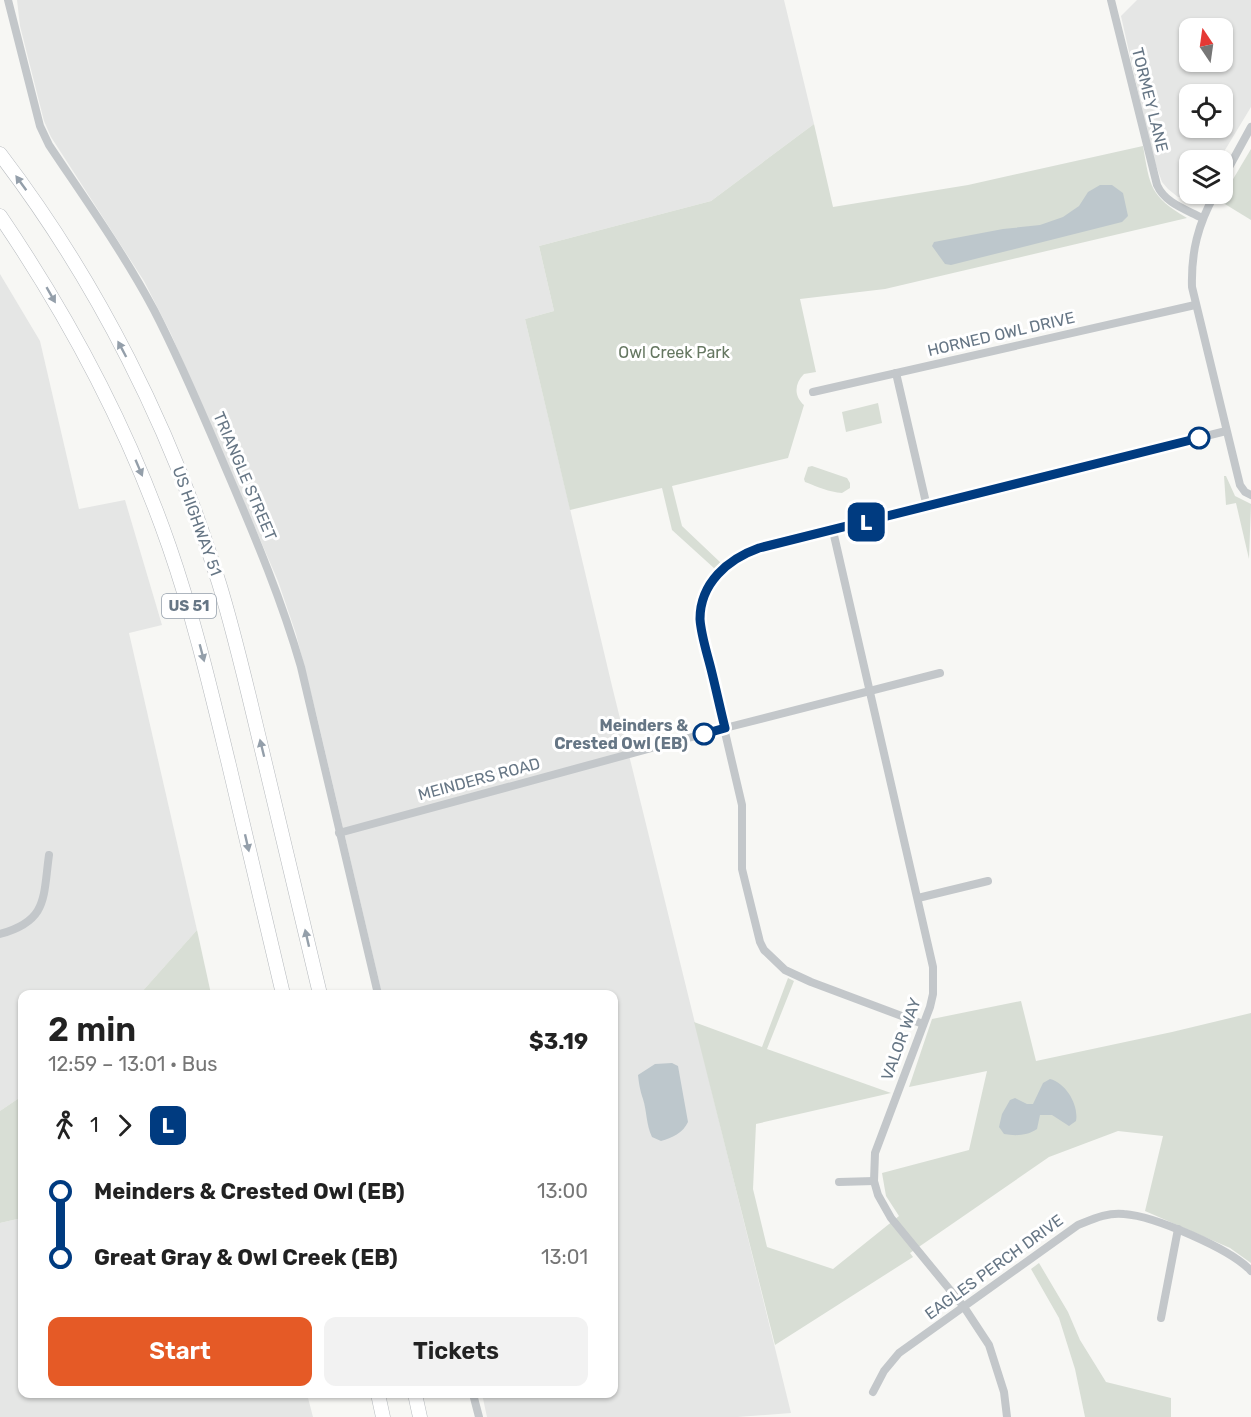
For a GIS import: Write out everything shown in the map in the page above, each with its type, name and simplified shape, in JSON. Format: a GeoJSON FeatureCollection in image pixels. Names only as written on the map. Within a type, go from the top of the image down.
{"type":"FeatureCollection","features":[{"type":"Feature","properties":{"kind":"main road","name":"US HIGHWAY 51"},"geometry":{"type":"LineString","coordinates":[[0,149],[4,159],[52,229],[103,312],[149,401],[186,489],[216,572],[233,629],[319,990]]}},
{"type":"Feature","properties":{"kind":"main road","name":"US 51"},"geometry":{"type":"LineString","coordinates":[[0,216],[44,282],[93,369],[133,454],[169,546],[206,669],[282,990]]}},
{"type":"Feature","properties":{"kind":"main road"},"geometry":{"type":"LineString","coordinates":[[379,1398],[383,1417]]}},
{"type":"Feature","properties":{"kind":"main road"},"geometry":{"type":"LineString","coordinates":[[416,1398],[420,1417]]}},
{"type":"Feature","properties":{"kind":"street","name":"TRIANGLE STREET"},"geometry":{"type":"LineString","coordinates":[[8,0],[40,126],[49,145],[126,262],[153,309],[199,406],[271,575],[290,627],[301,667],[377,990]]}},
{"type":"Feature","properties":{"kind":"street","name":"TORMEY LANE"},"geometry":{"type":"LineString","coordinates":[[1111,0],[1157,185],[1161,194],[1170,201],[1202,218]]}},
{"type":"Feature","properties":{"kind":"street"},"geometry":{"type":"LineString","coordinates":[[1233,160],[1251,127]]}},
{"type":"Feature","properties":{"kind":"street"},"geometry":{"type":"LineString","coordinates":[[1210,204],[1202,218],[1195,246],[1192,271],[1195,305],[1240,485],[1245,492],[1251,495]]}},
{"type":"Feature","properties":{"kind":"street","name":"HORNED OWL DRIVE"},"geometry":{"type":"LineString","coordinates":[[813,392],[1195,305]]}},
{"type":"Feature","properties":{"kind":"street"},"geometry":{"type":"LineString","coordinates":[[896,373],[927,507]]}},
{"type":"Feature","properties":{"kind":"street"},"geometry":{"type":"LineString","coordinates":[[923,1024],[785,970],[764,950],[760,942],[742,868],[742,805],[700,619],[706,593],[713,579],[730,562],[748,552],[1226,431]]}},
{"type":"Feature","properties":{"kind":"street","name":"VALOR WAY"},"geometry":{"type":"LineString","coordinates":[[833,531],[931,955],[934,977],[930,1007],[875,1153],[874,1181],[878,1195],[891,1218],[964,1307],[989,1345],[1004,1392],[1007,1417]]}},
{"type":"Feature","properties":{"kind":"street","name":"MEINDERS ROAD"},"geometry":{"type":"LineString","coordinates":[[339,833],[725,728],[940,673]]}},
{"type":"Feature","properties":{"kind":"street"},"geometry":{"type":"LineString","coordinates":[[0,934],[26,926],[37,915],[44,892],[49,855]]}},
{"type":"Feature","properties":{"kind":"street"},"geometry":{"type":"LineString","coordinates":[[918,898],[988,880]]}},
{"type":"Feature","properties":{"kind":"street"},"geometry":{"type":"LineString","coordinates":[[839,1182],[874,1181]]}},
{"type":"Feature","properties":{"kind":"street","name":"EAGLES PERCH DRIVE"},"geometry":{"type":"LineString","coordinates":[[873,1392],[884,1371],[899,1353],[1078,1225],[1109,1214],[1144,1218],[1178,1229],[1243,1262],[1251,1271]]}},
{"type":"Feature","properties":{"kind":"street"},"geometry":{"type":"LineString","coordinates":[[1161,1318],[1178,1229]]}},
{"type":"Feature","properties":{"kind":"street"},"geometry":{"type":"LineString","coordinates":[[474,1398],[479,1417]]}},
{"type":"Feature","properties":{"kind":"shaded area"},"geometry":{"type":"Polygon","coordinates":[[[17,0],[784,0],[814,124],[711,201],[539,246],[554,311],[525,319],[612,686],[791,1413],[737,1417],[487,1417],[483,1398],[618,1398],[618,990],[381,990],[316,713],[296,634],[278,581],[171,334],[144,281],[51,137],[44,121],[20,26],[17,0]]]}},
{"type":"Feature","properties":{"kind":"shaded area"},"geometry":{"type":"Polygon","coordinates":[[[1137,0],[1251,0],[1251,107],[1233,137],[1233,84],[1179,84],[1179,138],[1232,138],[1225,150],[1179,150],[1179,197],[1162,182],[1152,154],[1121,16],[1137,0]]]}},
{"type":"Feature","properties":{"kind":"shaded area"},"geometry":{"type":"Polygon","coordinates":[[[1100,185],[1112,185],[1123,193],[1128,216],[1122,222],[951,265],[945,264],[932,246],[934,242],[1003,229],[1040,225],[1063,217],[1079,206],[1088,192],[1100,185]]]}},
{"type":"Feature","properties":{"kind":"shaded area"},"geometry":{"type":"Polygon","coordinates":[[[0,274],[40,341],[79,509],[125,500],[162,625],[129,633],[197,930],[144,990],[18,990],[18,1099],[0,1111],[0,274]]]}},
{"type":"Feature","properties":{"kind":"shaded area"},"geometry":{"type":"Polygon","coordinates":[[[672,1063],[678,1066],[688,1122],[677,1134],[661,1141],[652,1137],[650,1132],[638,1075],[655,1064],[672,1063]]]}},
{"type":"Feature","properties":{"kind":"shaded area"},"geometry":{"type":"Polygon","coordinates":[[[1050,1079],[1061,1085],[1070,1096],[1075,1108],[1076,1121],[1069,1126],[1052,1115],[1040,1115],[1037,1129],[1021,1135],[1004,1134],[999,1127],[1002,1114],[1010,1100],[1015,1098],[1027,1104],[1033,1104],[1043,1083],[1050,1079]]]}},
{"type":"Feature","properties":{"kind":"shaded area"},"geometry":{"type":"Polygon","coordinates":[[[18,1219],[18,1398],[308,1398],[313,1417],[0,1417],[0,1223],[18,1219]]]}},
{"type":"Feature","properties":{"kind":"green space","name":"Owl Creek Park"},"geometry":{"type":"Polygon","coordinates":[[[814,124],[833,207],[968,185],[1143,146],[1150,181],[1154,189],[1166,203],[1187,218],[885,289],[800,299],[816,372],[804,374],[797,386],[798,398],[804,405],[788,458],[672,486],[682,526],[721,563],[715,569],[672,530],[662,488],[570,510],[525,319],[554,311],[539,246],[711,201],[814,124]]]}},
{"type":"Feature","properties":{"kind":"green space"},"geometry":{"type":"Polygon","coordinates":[[[1251,149],[1251,220],[1225,204],[1233,204],[1233,179],[1251,149]]]}},
{"type":"Feature","properties":{"kind":"green space"},"geometry":{"type":"Polygon","coordinates":[[[878,403],[882,423],[846,432],[842,412],[878,403]]]}},
{"type":"Feature","properties":{"kind":"green space"},"geometry":{"type":"Polygon","coordinates":[[[812,466],[847,478],[850,488],[842,493],[805,482],[808,467],[812,466]]]}},
{"type":"Feature","properties":{"kind":"green space"},"geometry":{"type":"Polygon","coordinates":[[[1224,476],[1235,496],[1251,504],[1249,559],[1236,503],[1226,505],[1224,476]]]}},
{"type":"Feature","properties":{"kind":"green space"},"geometry":{"type":"Polygon","coordinates":[[[197,930],[210,990],[144,990],[197,930]]]}},
{"type":"Feature","properties":{"kind":"green space"},"geometry":{"type":"Polygon","coordinates":[[[788,978],[794,981],[767,1049],[891,1093],[756,1124],[753,1189],[767,1247],[833,1269],[899,1216],[886,1196],[882,1173],[969,1150],[987,1071],[909,1087],[932,1019],[1021,1001],[1036,1061],[1251,1013],[1251,1263],[1230,1248],[1145,1211],[1163,1136],[1118,1131],[1049,1157],[910,1253],[913,1257],[775,1345],[694,1022],[762,1047],[788,978]]]}},
{"type":"Feature","properties":{"kind":"green space"},"geometry":{"type":"Polygon","coordinates":[[[18,1099],[18,1219],[0,1223],[0,1111],[18,1099]]]}},
{"type":"Feature","properties":{"kind":"green space"},"geometry":{"type":"Polygon","coordinates":[[[1039,1263],[1068,1312],[1080,1340],[1106,1382],[1171,1398],[1171,1417],[1085,1417],[1075,1369],[1059,1318],[1031,1269],[1039,1263]]]}},
{"type":"Feature","properties":{"kind":"bus line","name":"L"},"geometry":{"type":"LineString","coordinates":[[704,734],[725,728],[702,634],[701,610],[713,579],[738,556],[759,548],[1199,438]]}},
{"type":"Feature","properties":{"kind":"place","name":"Meinders & Crested Owl (EB)"},"geometry":{"type":"Point","coordinates":[704,734]}}]}
